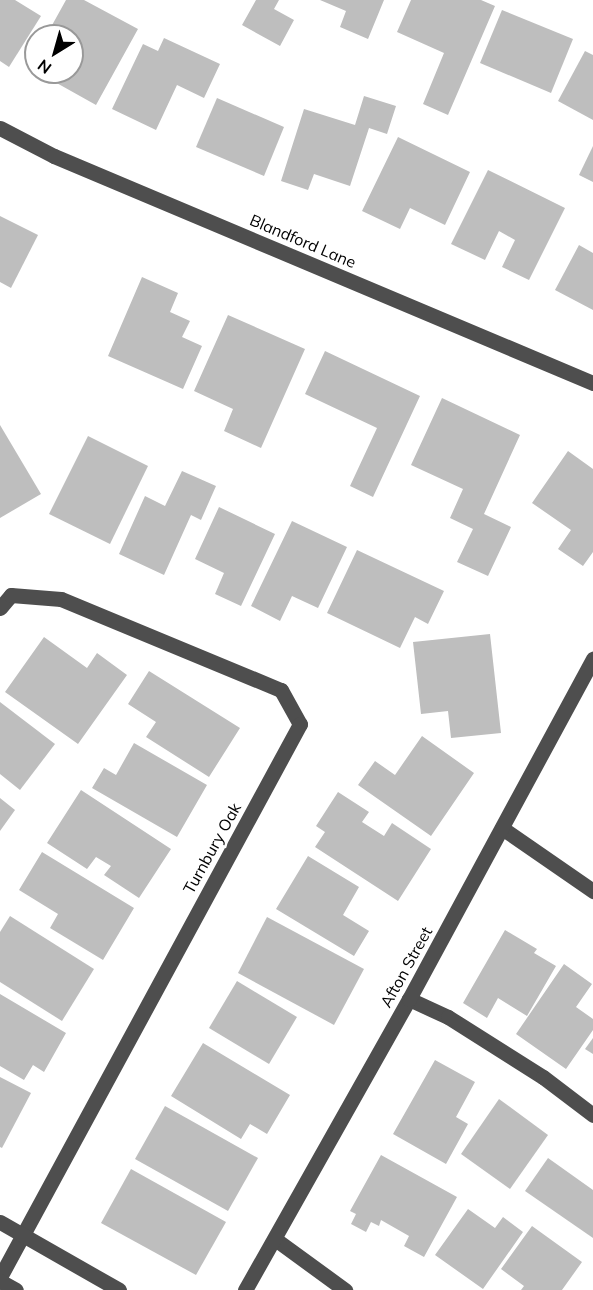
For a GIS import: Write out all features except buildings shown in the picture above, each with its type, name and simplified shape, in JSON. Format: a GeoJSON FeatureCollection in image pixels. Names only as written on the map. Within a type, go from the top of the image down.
{"type":"FeatureCollection","features":[{"type":"Feature","properties":{"kind":"street","name":"Blandford Lane"},"geometry":{"type":"LineString","coordinates":[[0,128],[54,156],[593,383]]}},
{"type":"Feature","properties":{"kind":"street","name":"Turnbury Oak"},"geometry":{"type":"LineString","coordinates":[[0,608],[11,595],[61,599],[281,690],[300,724],[22,1234],[0,1279]]}},
{"type":"Feature","properties":{"kind":"street","name":"Afton Street"},"geometry":{"type":"LineString","coordinates":[[245,1290],[409,999],[593,658]]}},
{"type":"Feature","properties":{"kind":"street"},"geometry":{"type":"LineString","coordinates":[[502,828],[593,891]]}},
{"type":"Feature","properties":{"kind":"street"},"geometry":{"type":"LineString","coordinates":[[409,999],[448,1017],[543,1077],[593,1115]]}},
{"type":"Feature","properties":{"kind":"street"},"geometry":{"type":"LineString","coordinates":[[0,1222],[119,1290]]}},
{"type":"Feature","properties":{"kind":"street"},"geometry":{"type":"LineString","coordinates":[[275,1239],[345,1290]]}},
{"type":"Feature","properties":{"kind":"street"},"geometry":{"type":"LineString","coordinates":[[0,1279],[16,1290]]}}]}
